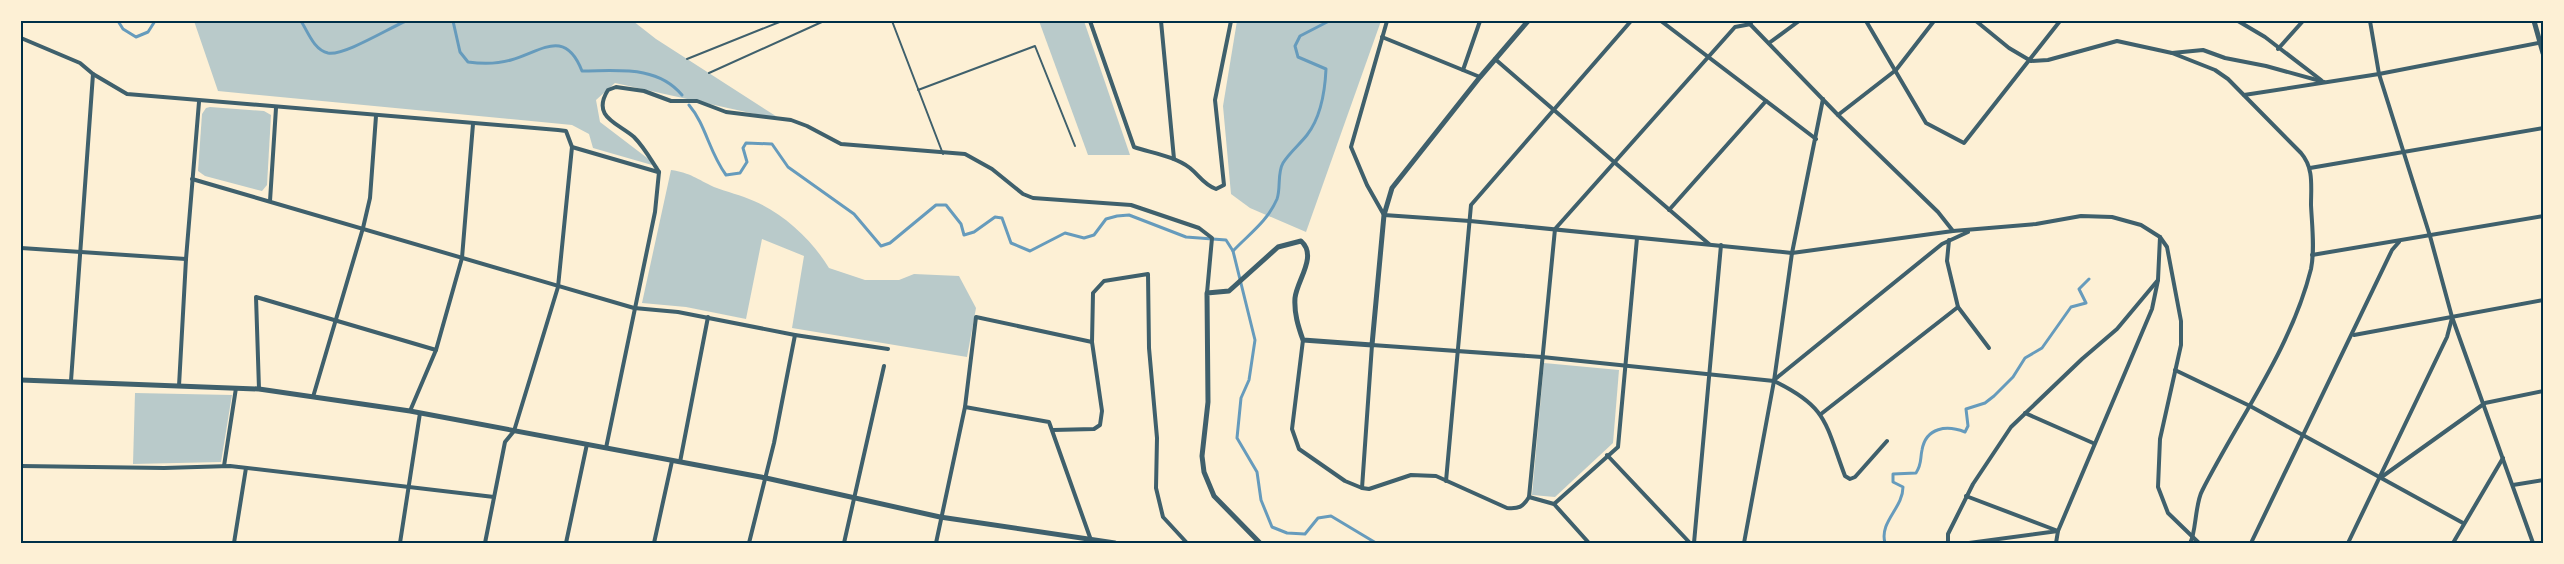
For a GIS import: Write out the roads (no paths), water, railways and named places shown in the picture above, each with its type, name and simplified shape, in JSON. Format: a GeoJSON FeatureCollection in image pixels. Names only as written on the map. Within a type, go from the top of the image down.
{"type":"FeatureCollection","features":[{"type":"Feature","properties":{"kind":"street"},"geometry":{"type":"LineString","coordinates":[[1090,21],[1134,147],[1174,159],[1190,168],[1207,185],[1216,189],[1224,185],[1215,100],[1231,21]]}},
{"type":"Feature","properties":{"kind":"street"},"geometry":{"type":"LineString","coordinates":[[1161,21],[1174,159]]}},
{"type":"Feature","properties":{"kind":"street"},"geometry":{"type":"LineString","coordinates":[[1384,215],[1367,185],[1351,147],[1387,21]]}},
{"type":"Feature","properties":{"kind":"street"},"geometry":{"type":"LineString","coordinates":[[1463,70],[1480,21]]}},
{"type":"Feature","properties":{"kind":"street"},"geometry":{"type":"LineString","coordinates":[[1362,488],[1384,215],[1392,188],[1480,76],[1528,21]]}},
{"type":"Feature","properties":{"kind":"street"},"geometry":{"type":"LineString","coordinates":[[1446,481],[1471,205],[1631,21]]}},
{"type":"Feature","properties":{"kind":"street"},"geometry":{"type":"LineString","coordinates":[[1661,21],[1816,139]]}},
{"type":"Feature","properties":{"kind":"street"},"geometry":{"type":"LineString","coordinates":[[1769,43],[1799,21]]}},
{"type":"Feature","properties":{"kind":"street"},"geometry":{"type":"LineString","coordinates":[[1866,21],[1926,123],[1964,143],[2031,61],[2060,21]]}},
{"type":"Feature","properties":{"kind":"street"},"geometry":{"type":"LineString","coordinates":[[1838,115],[1896,70],[1934,21]]}},
{"type":"Feature","properties":{"kind":"street"},"geometry":{"type":"LineString","coordinates":[[1976,21],[2008,48],[2031,61],[2048,60],[2117,41],[2172,53],[2195,61],[2228,78],[2301,153],[2310,168],[2311,269],[2293,321],[2250,406],[2201,493],[2193,524],[2193,538],[2190,543]]}},
{"type":"Feature","properties":{"kind":"street"},"geometry":{"type":"LineString","coordinates":[[2238,21],[2265,37],[2324,82]]}},
{"type":"Feature","properties":{"kind":"street"},"geometry":{"type":"LineString","coordinates":[[2278,49],[2303,21]]}},
{"type":"Feature","properties":{"kind":"street"},"geometry":{"type":"LineString","coordinates":[[2370,21],[2379,75],[2430,236],[2452,317],[2485,403],[2533,543]]}},
{"type":"Feature","properties":{"kind":"street"},"geometry":{"type":"LineString","coordinates":[[2534,21],[2543,53]]}},
{"type":"Feature","properties":{"kind":"street"},"geometry":{"type":"LineString","coordinates":[[1207,293],[1229,291],[1278,247],[1295,241],[1306,246],[1308,254],[1295,296],[1295,312],[1303,340],[1292,429],[1299,449],[1345,482],[1362,488],[1369,489],[1411,475],[1436,476],[1507,508],[1517,508],[1525,505],[1529,497],[1555,229],[1613,161],[1735,27],[1749,22],[1838,115],[1938,212],[1953,231]]}},
{"type":"Feature","properties":{"kind":"street"},"geometry":{"type":"LineString","coordinates":[[1382,37],[1480,76]]}},
{"type":"Feature","properties":{"kind":"street"},"geometry":{"type":"LineString","coordinates":[[21,38],[80,63],[93,74],[126,94],[199,102],[566,131],[572,147],[558,287],[513,431],[505,442],[485,543]]}},
{"type":"Feature","properties":{"kind":"street"},"geometry":{"type":"LineString","coordinates":[[2244,95],[2379,75],[2541,42]]}},
{"type":"Feature","properties":{"kind":"street"},"geometry":{"type":"LineString","coordinates":[[2172,53],[2198,50],[2324,82]]}},
{"type":"Feature","properties":{"kind":"street"},"geometry":{"type":"LineString","coordinates":[[2195,61],[2194,53],[2198,50]]}},
{"type":"Feature","properties":{"kind":"street"},"geometry":{"type":"LineString","coordinates":[[1495,59],[1709,244]]}},
{"type":"Feature","properties":{"kind":"street"},"geometry":{"type":"LineString","coordinates":[[71,381],[93,74]]}},
{"type":"Feature","properties":{"kind":"street"},"geometry":{"type":"LineString","coordinates":[[606,447],[655,212],[659,172],[633,136],[610,121],[605,113],[602,104],[608,90],[616,87],[644,90],[671,101],[697,100],[726,112],[791,120],[841,144],[916,148],[943,154],[965,154],[979,160],[1023,194],[1034,198],[1131,205],[1199,228],[1212,238],[1207,293],[1208,402],[1202,456],[1204,472],[1214,496],[1260,543]]}},
{"type":"Feature","properties":{"kind":"street"},"geometry":{"type":"LineString","coordinates":[[1744,543],[1774,381],[1792,253],[1823,99]]}},
{"type":"Feature","properties":{"kind":"street"},"geometry":{"type":"LineString","coordinates":[[1670,210],[1766,101]]}},
{"type":"Feature","properties":{"kind":"street"},"geometry":{"type":"LineString","coordinates":[[179,386],[186,259],[199,102]]}},
{"type":"Feature","properties":{"kind":"street"},"geometry":{"type":"LineString","coordinates":[[270,201],[276,108]]}},
{"type":"Feature","properties":{"kind":"street"},"geometry":{"type":"LineString","coordinates":[[312,397],[370,198],[376,116]]}},
{"type":"Feature","properties":{"kind":"street"},"geometry":{"type":"LineString","coordinates":[[410,411],[436,350],[462,258],[473,124]]}},
{"type":"Feature","properties":{"kind":"street"},"geometry":{"type":"LineString","coordinates":[[2310,168],[2543,128]]}},
{"type":"Feature","properties":{"kind":"street"},"geometry":{"type":"LineString","coordinates":[[572,147],[659,172]]}},
{"type":"Feature","properties":{"kind":"street"},"geometry":{"type":"LineString","coordinates":[[192,179],[634,308],[708,317],[795,335],[888,349]]}},
{"type":"Feature","properties":{"kind":"street"},"geometry":{"type":"LineString","coordinates":[[1384,215],[1470,221],[1792,253],[1953,231],[2098,215],[2141,225],[2160,237],[2167,247],[2181,321],[2181,345],[2160,439],[2158,488],[2168,513],[2199,543]]}},
{"type":"Feature","properties":{"kind":"street"},"geometry":{"type":"LineString","coordinates":[[2312,255],[2543,216]]}},
{"type":"Feature","properties":{"kind":"street"},"geometry":{"type":"LineString","coordinates":[[1774,381],[1949,240],[1972,230]]}},
{"type":"Feature","properties":{"kind":"street"},"geometry":{"type":"LineString","coordinates":[[2056,543],[2058,531],[2093,443],[2152,309],[2158,280],[2160,237]]}},
{"type":"Feature","properties":{"kind":"street"},"geometry":{"type":"LineString","coordinates":[[1554,504],[1617,447],[1637,238]]}},
{"type":"Feature","properties":{"kind":"street"},"geometry":{"type":"LineString","coordinates":[[1949,240],[1947,261],[1958,307],[1989,348]]}},
{"type":"Feature","properties":{"kind":"street"},"geometry":{"type":"LineString","coordinates":[[2251,543],[2354,335],[2392,250],[2399,242]]}},
{"type":"Feature","properties":{"kind":"street"},"geometry":{"type":"LineString","coordinates":[[1692,543],[1721,245]]}},
{"type":"Feature","properties":{"kind":"street"},"geometry":{"type":"LineString","coordinates":[[21,248],[186,259]]}},
{"type":"Feature","properties":{"kind":"street"},"geometry":{"type":"LineString","coordinates":[[1053,430],[1094,429],[1100,425],[1102,411],[1092,342],[1093,292],[1097,285],[1104,281],[1148,274],[1149,348],[1157,438],[1156,488],[1163,517],[1187,543]]}},
{"type":"Feature","properties":{"kind":"street"},"geometry":{"type":"LineString","coordinates":[[1948,543],[1948,534],[1966,496],[2011,427],[2117,329],[2158,280]]}},
{"type":"Feature","properties":{"kind":"street"},"geometry":{"type":"LineString","coordinates":[[259,389],[256,297],[436,350]]}},
{"type":"Feature","properties":{"kind":"street"},"geometry":{"type":"LineString","coordinates":[[2354,335],[2543,300]]}},
{"type":"Feature","properties":{"kind":"street"},"geometry":{"type":"LineString","coordinates":[[1821,414],[1958,307]]}},
{"type":"Feature","properties":{"kind":"street"},"geometry":{"type":"LineString","coordinates":[[680,463],[708,317]]}},
{"type":"Feature","properties":{"kind":"street"},"geometry":{"type":"LineString","coordinates":[[936,543],[965,407],[976,317],[1092,342]]}},
{"type":"Feature","properties":{"kind":"street"},"geometry":{"type":"LineString","coordinates":[[2348,543],[2447,337],[2452,317]]}},
{"type":"Feature","properties":{"kind":"street"},"geometry":{"type":"LineString","coordinates":[[749,543],[766,478],[795,335]]}},
{"type":"Feature","properties":{"kind":"street"},"geometry":{"type":"LineString","coordinates":[[1303,340],[1542,357],[1774,381],[1801,394],[1821,414],[1845,476],[1850,479],[1855,477],[1887,441]]}},
{"type":"Feature","properties":{"kind":"street"},"geometry":{"type":"LineString","coordinates":[[844,543],[884,366]]}},
{"type":"Feature","properties":{"kind":"street"},"geometry":{"type":"LineString","coordinates":[[2175,370],[2250,406],[2463,524]]}},
{"type":"Feature","properties":{"kind":"street"},"geometry":{"type":"LineString","coordinates":[[21,380],[259,389],[420,412],[766,478],[940,517],[1091,542],[1115,543]]}},
{"type":"Feature","properties":{"kind":"street"},"geometry":{"type":"LineString","coordinates":[[224,466],[236,388]]}},
{"type":"Feature","properties":{"kind":"street"},"geometry":{"type":"LineString","coordinates":[[2380,478],[2485,403],[2543,391]]}},
{"type":"Feature","properties":{"kind":"street"},"geometry":{"type":"LineString","coordinates":[[965,407],[1049,422],[1091,542]]}},
{"type":"Feature","properties":{"kind":"street"},"geometry":{"type":"LineString","coordinates":[[400,543],[420,412]]}},
{"type":"Feature","properties":{"kind":"street"},"geometry":{"type":"LineString","coordinates":[[2025,413],[2093,443]]}},
{"type":"Feature","properties":{"kind":"street"},"geometry":{"type":"LineString","coordinates":[[566,543],[587,444]]}},
{"type":"Feature","properties":{"kind":"street"},"geometry":{"type":"LineString","coordinates":[[1607,455],[1692,543]]}},
{"type":"Feature","properties":{"kind":"street"},"geometry":{"type":"LineString","coordinates":[[2453,543],[2504,458]]}},
{"type":"Feature","properties":{"kind":"street"},"geometry":{"type":"LineString","coordinates":[[654,543],[672,461]]}},
{"type":"Feature","properties":{"kind":"street"},"geometry":{"type":"LineString","coordinates":[[21,466],[224,466],[494,497]]}},
{"type":"Feature","properties":{"kind":"street"},"geometry":{"type":"LineString","coordinates":[[234,543],[246,468]]}},
{"type":"Feature","properties":{"kind":"street"},"geometry":{"type":"LineString","coordinates":[[2514,485],[2543,480]]}},
{"type":"Feature","properties":{"kind":"street"},"geometry":{"type":"LineString","coordinates":[[1966,496],[2058,531]]}},
{"type":"Feature","properties":{"kind":"street"},"geometry":{"type":"LineString","coordinates":[[1529,497],[1554,504],[1589,543]]}},
{"type":"Feature","properties":{"kind":"street"},"geometry":{"type":"LineString","coordinates":[[1969,543],[2058,531]]}},
{"type":"Feature","properties":{"kind":"lane"},"geometry":{"type":"LineString","coordinates":[[687,59],[782,21]]}},
{"type":"Feature","properties":{"kind":"lane"},"geometry":{"type":"LineString","coordinates":[[709,73],[824,21]]}},
{"type":"Feature","properties":{"kind":"lane"},"geometry":{"type":"LineString","coordinates":[[892,21],[943,154]]}},
{"type":"Feature","properties":{"kind":"lane"},"geometry":{"type":"LineString","coordinates":[[918,90],[1035,46],[1075,146]]}},
{"type":"Feature","properties":{"kind":"waterway"},"geometry":{"type":"LineString","coordinates":[[118,21],[123,29],[136,37],[148,32],[155,21]]}},
{"type":"Feature","properties":{"kind":"waterway"},"geometry":{"type":"LineString","coordinates":[[301,21],[315,44],[328,53],[355,46],[406,21]]}},
{"type":"Feature","properties":{"kind":"waterway"},"geometry":{"type":"LineString","coordinates":[[453,21],[460,52],[468,62],[500,62],[543,48],[560,46],[568,50],[582,71],[623,71],[649,74],[672,85],[682,95]]}},
{"type":"Feature","properties":{"kind":"waterway"},"geometry":{"type":"LineString","coordinates":[[1233,251],[1263,221],[1273,207],[1278,195],[1283,163],[1307,135],[1316,120],[1323,95],[1326,69],[1298,57],[1295,46],[1300,36],[1329,21]]}},
{"type":"Feature","properties":{"kind":"waterway"},"geometry":{"type":"LineString","coordinates":[[689,105],[700,121],[715,157],[726,175],[740,173],[747,162],[743,148],[746,143],[772,144],[788,167],[854,214],[881,246],[890,243],[936,205],[946,205],[961,224],[964,235],[974,232],[995,217],[1002,218],[1011,243],[1030,251],[1065,233],[1084,238],[1094,235],[1106,219],[1129,215],[1186,237],[1226,240],[1233,251],[1255,340],[1249,380],[1241,398],[1237,438],[1257,472],[1261,500],[1272,527],[1287,533],[1305,534],[1318,518],[1331,516],[1376,543]]}},
{"type":"Feature","properties":{"kind":"waterway"},"geometry":{"type":"LineString","coordinates":[[1885,543],[1885,528],[1899,502],[1903,487],[1893,482],[1893,474],[1916,473],[1924,442],[1933,432],[1945,429],[1965,432],[1968,426],[1966,409],[1985,403],[1994,396],[2013,377],[2025,358],[2042,348],[2071,307],[2086,303],[2079,289],[2089,279]]}}]}
